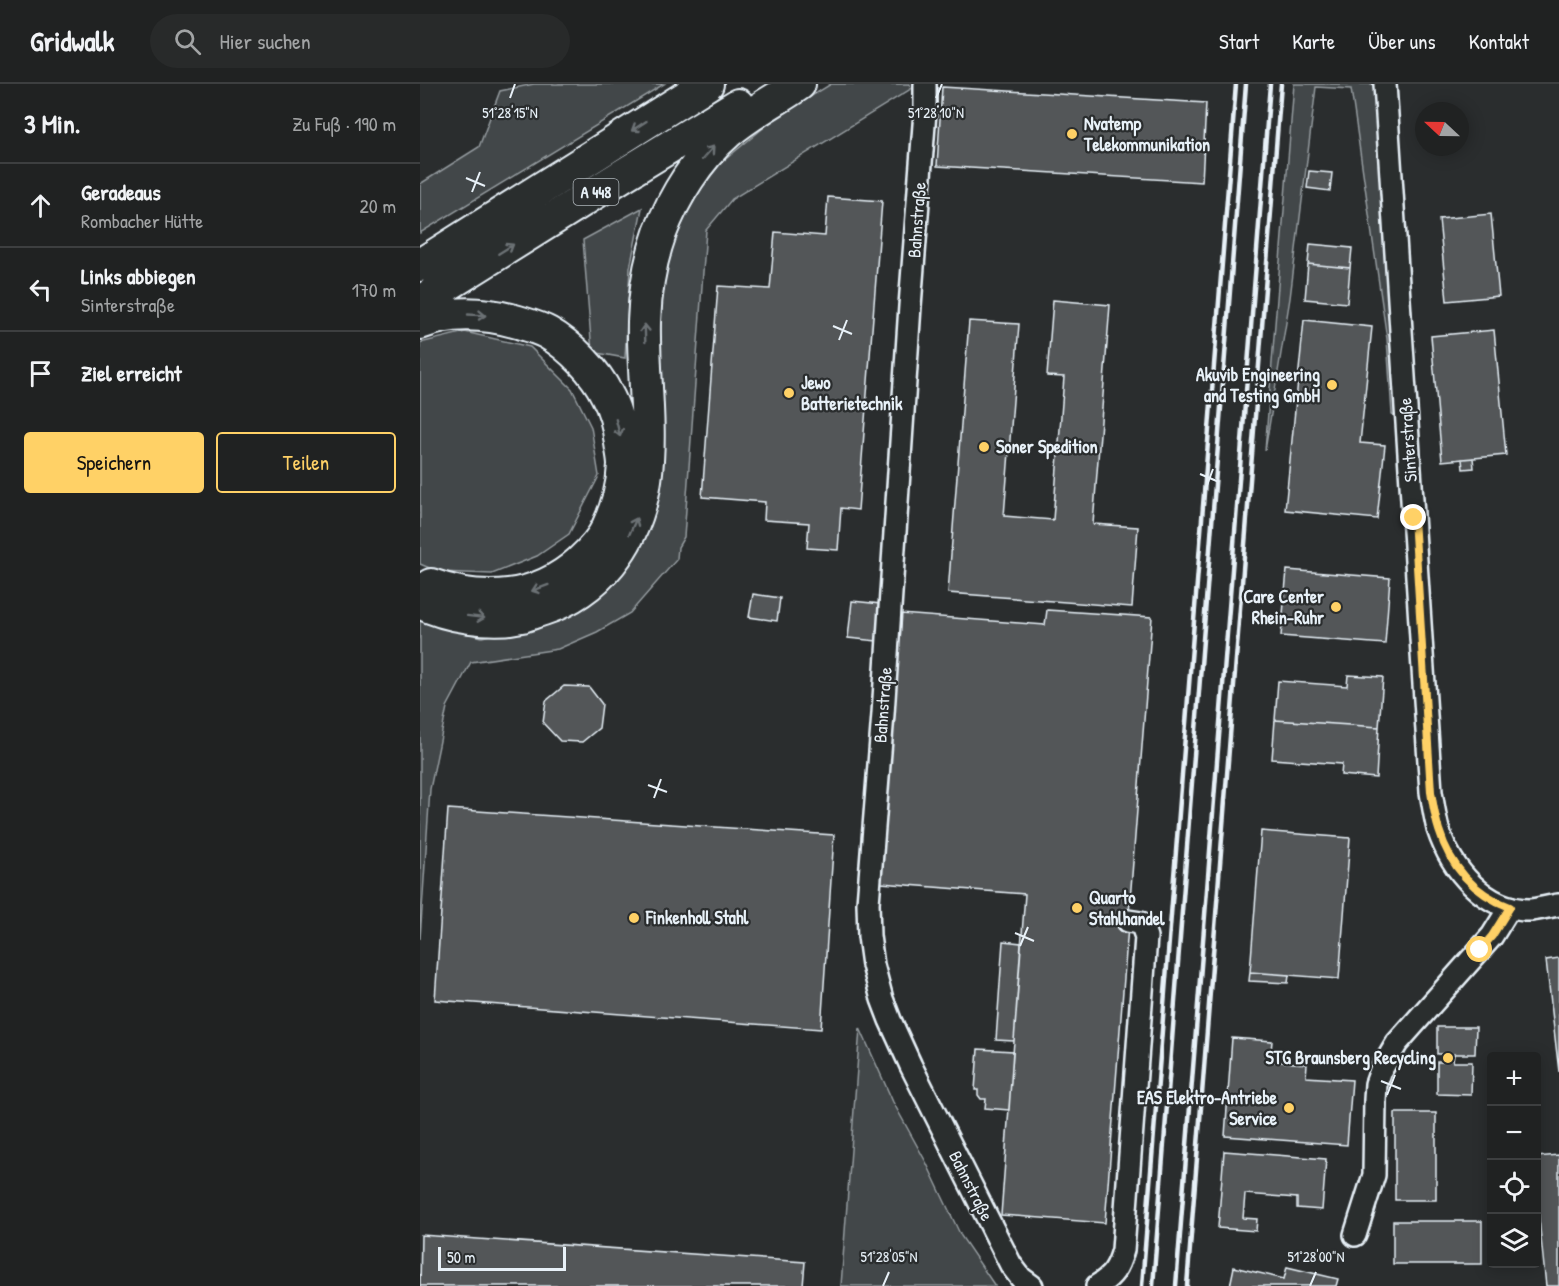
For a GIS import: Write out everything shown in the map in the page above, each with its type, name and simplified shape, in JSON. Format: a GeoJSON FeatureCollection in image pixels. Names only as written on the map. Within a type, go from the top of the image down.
{"type":"FeatureCollection","features":[{"type":"Feature","properties":{"kind":"highway","name":"A 448"},"geometry":{"type":"LineString","coordinates":[[420,265],[707,84]]}},
{"type":"Feature","properties":{"kind":"highway","name":"A 448"},"geometry":{"type":"LineString","coordinates":[[420,302],[772,84]]}},
{"type":"Feature","properties":{"kind":"highway"},"geometry":{"type":"LineString","coordinates":[[420,602],[470,617],[493,619],[521,616],[567,600],[601,574],[617,555],[632,530],[643,496],[647,421],[644,323],[646,298],[660,232],[682,188],[706,154],[728,132],[800,84]]}},
{"type":"Feature","properties":{"kind":"highway"},"geometry":{"type":"LineString","coordinates":[[420,323],[453,315],[476,314],[499,317],[548,333],[572,350],[590,369],[607,395],[619,429],[624,464],[620,494],[608,528],[592,551],[551,584],[532,591],[504,596],[452,592],[420,581]]}},
{"type":"Feature","properties":{"kind":"street","name":"Bahnstraße"},"geometry":{"type":"LineString","coordinates":[[925,84],[925,112],[868,903],[868,936],[882,999],[911,1066],[1011,1265],[1021,1278],[1032,1286]]}},
{"type":"Feature","properties":{"kind":"street","name":"Sinterstraße"},"geometry":{"type":"LineString","coordinates":[[1385,84],[1431,792],[1438,829],[1450,858],[1462,875],[1477,889],[1495,901],[1510,907]]}},
{"type":"Feature","properties":{"kind":"street"},"geometry":{"type":"LineString","coordinates":[[1355,1235],[1374,1175],[1376,1084],[1381,1070],[1397,1043],[1492,936],[1510,907],[1531,910],[1559,905]]}},
{"type":"Feature","properties":{"kind":"street"},"geometry":{"type":"LineString","coordinates":[[1096,1286],[1109,1278],[1119,1264],[1123,1250],[1146,937],[1142,923],[1128,921]]}},
{"type":"Feature","properties":{"kind":"shaded area"},"geometry":{"type":"Polygon","coordinates":[[[534,84],[664,84],[420,233],[420,184],[479,147],[500,91],[534,84]]]}},
{"type":"Feature","properties":{"kind":"shaded area"},"geometry":{"type":"Polygon","coordinates":[[[831,84],[910,84],[911,89],[732,199],[706,230],[684,537],[678,547],[677,559],[630,613],[597,632],[558,649],[471,662],[447,707],[430,789],[420,939],[420,620],[482,637],[532,626],[593,600],[659,330],[664,276],[674,243],[688,211],[703,186],[721,163],[774,119],[831,84]]]}},
{"type":"Feature","properties":{"kind":"shaded area"},"geometry":{"type":"Polygon","coordinates":[[[1294,84],[1376,84],[1397,419],[1392,414],[1387,339],[1351,89],[1316,87],[1290,298],[1265,451],[1294,84]]]}},
{"type":"Feature","properties":{"kind":"shaded area"},"geometry":{"type":"Polygon","coordinates":[[[642,208],[630,268],[625,358],[592,352],[583,240],[642,208]]]}},
{"type":"Feature","properties":{"kind":"shaded area"},"geometry":{"type":"Polygon","coordinates":[[[465,332],[530,347],[572,389],[591,427],[599,476],[569,534],[537,556],[492,574],[439,572],[420,564],[420,343],[465,332]]]}},
{"type":"Feature","properties":{"kind":"shaded area"},"geometry":{"type":"Polygon","coordinates":[[[860,1028],[893,1102],[926,1162],[961,1236],[995,1286],[841,1286],[860,1028]]]}},
{"type":"Feature","properties":{"kind":"building","name":"Nvatemp Telekommunikation"},"geometry":{"type":"Polygon","coordinates":[[[942,87],[1206,103],[1202,182],[937,166],[942,87]]]}},
{"type":"Feature","properties":{"kind":"building"},"geometry":{"type":"Polygon","coordinates":[[[1309,171],[1332,173],[1330,191],[1307,188],[1309,171]]]}},
{"type":"Feature","properties":{"kind":"building","name":"Jewo Batterietechnik"},"geometry":{"type":"Polygon","coordinates":[[[828,197],[882,201],[858,510],[841,508],[838,550],[807,548],[809,523],[764,520],[765,502],[702,497],[718,286],[770,289],[775,232],[825,236],[828,197]]]}},
{"type":"Feature","properties":{"kind":"building"},"geometry":{"type":"Polygon","coordinates":[[[1491,214],[1499,296],[1447,301],[1439,219],[1491,214]]]}},
{"type":"Feature","properties":{"kind":"building"},"geometry":{"type":"Polygon","coordinates":[[[1310,244],[1352,248],[1350,268],[1308,264],[1310,244]]]}},
{"type":"Feature","properties":{"kind":"building"},"geometry":{"type":"Polygon","coordinates":[[[1308,264],[1350,268],[1347,303],[1305,299],[1308,264]]]}},
{"type":"Feature","properties":{"kind":"building","name":"Soner Spedition"},"geometry":{"type":"Polygon","coordinates":[[[1053,300],[1110,305],[1093,524],[1138,527],[1132,607],[948,593],[969,321],[1019,324],[1004,516],[1053,520],[1064,377],[1047,376],[1053,300]]]}},
{"type":"Feature","properties":{"kind":"building","name":"Akuvib Engineering and Testing GmbH"},"geometry":{"type":"Polygon","coordinates":[[[1304,320],[1372,327],[1360,443],[1385,445],[1377,519],[1285,510],[1304,320]]]}},
{"type":"Feature","properties":{"kind":"building"},"geometry":{"type":"Polygon","coordinates":[[[1494,330],[1506,455],[1442,461],[1431,336],[1494,330]]]}},
{"type":"Feature","properties":{"kind":"building"},"geometry":{"type":"Polygon","coordinates":[[[1473,458],[1474,468],[1463,469],[1462,459],[1473,458]]]}},
{"type":"Feature","properties":{"kind":"building","name":"Care Center Rhein-Ruhr"},"geometry":{"type":"Polygon","coordinates":[[[1287,570],[1390,578],[1385,644],[1281,636],[1287,570]]]}},
{"type":"Feature","properties":{"kind":"building"},"geometry":{"type":"Polygon","coordinates":[[[753,594],[780,598],[777,621],[749,617],[753,594]]]}},
{"type":"Feature","properties":{"kind":"building"},"geometry":{"type":"Polygon","coordinates":[[[852,601],[881,604],[877,641],[848,638],[852,601]]]}},
{"type":"Feature","properties":{"kind":"building","name":"Quarto Stahlhandel"},"geometry":{"type":"Polygon","coordinates":[[[1047,610],[1152,617],[1105,1223],[1001,1215],[1025,894],[881,883],[901,614],[1045,625],[1047,610]]]}},
{"type":"Feature","properties":{"kind":"building","name":"Care Center Rhein-Ruhr"},"geometry":{"type":"Polygon","coordinates":[[[1348,675],[1383,677],[1379,727],[1275,720],[1278,681],[1347,686],[1348,675]]]}},
{"type":"Feature","properties":{"kind":"building"},"geometry":{"type":"Polygon","coordinates":[[[564,686],[589,687],[602,704],[599,728],[582,742],[560,741],[543,723],[546,701],[564,686]]]}},
{"type":"Feature","properties":{"kind":"building"},"geometry":{"type":"Polygon","coordinates":[[[1275,720],[1379,727],[1376,778],[1341,775],[1342,764],[1272,759],[1275,720]]]}},
{"type":"Feature","properties":{"kind":"building","name":"Finkenholl Stahl"},"geometry":{"type":"Polygon","coordinates":[[[448,809],[834,835],[821,1029],[435,1000],[448,809]]]}},
{"type":"Feature","properties":{"kind":"building"},"geometry":{"type":"Polygon","coordinates":[[[1261,831],[1350,838],[1339,979],[1250,972],[1261,831]]]}},
{"type":"Feature","properties":{"kind":"building"},"geometry":{"type":"Polygon","coordinates":[[[1003,941],[1021,943],[1014,1041],[996,1040],[1003,941]]]}},
{"type":"Feature","properties":{"kind":"building"},"geometry":{"type":"Polygon","coordinates":[[[1559,958],[1559,1072],[1546,960],[1559,958]]]}},
{"type":"Feature","properties":{"kind":"building"},"geometry":{"type":"Polygon","coordinates":[[[1250,972],[1289,975],[1288,983],[1249,981],[1250,972]]]}},
{"type":"Feature","properties":{"kind":"building","name":"STG Braunsberg Recycling"},"geometry":{"type":"Polygon","coordinates":[[[1437,1027],[1476,1027],[1475,1054],[1454,1054],[1453,1062],[1472,1062],[1471,1095],[1437,1094],[1437,1062],[1443,1062],[1443,1054],[1437,1054],[1437,1027]]]}},
{"type":"Feature","properties":{"kind":"building","name":"EAS Elektro-Antriebe Service"},"geometry":{"type":"Polygon","coordinates":[[[1232,1038],[1272,1041],[1270,1061],[1307,1064],[1306,1077],[1352,1080],[1347,1145],[1225,1136],[1232,1038]]]}},
{"type":"Feature","properties":{"kind":"building"},"geometry":{"type":"Polygon","coordinates":[[[978,1049],[1013,1051],[1009,1110],[985,1108],[986,1099],[981,1099],[978,1090],[975,1090],[978,1049]]]}},
{"type":"Feature","properties":{"kind":"building"},"geometry":{"type":"Polygon","coordinates":[[[1395,1113],[1436,1113],[1436,1200],[1395,1200],[1395,1113]]]}},
{"type":"Feature","properties":{"kind":"building"},"geometry":{"type":"Polygon","coordinates":[[[1224,1151],[1326,1159],[1322,1210],[1297,1208],[1297,1198],[1245,1194],[1243,1218],[1257,1219],[1256,1231],[1218,1228],[1224,1151]]]}},
{"type":"Feature","properties":{"kind":"building"},"geometry":{"type":"Polygon","coordinates":[[[1559,1155],[1559,1286],[1546,1286],[1541,1238],[1541,1157],[1559,1155]]]}},
{"type":"Feature","properties":{"kind":"building"},"geometry":{"type":"Polygon","coordinates":[[[1393,1221],[1482,1221],[1482,1264],[1393,1264],[1393,1221]]]}},
{"type":"Feature","properties":{"kind":"building"},"geometry":{"type":"Polygon","coordinates":[[[421,1235],[805,1262],[803,1286],[420,1286],[421,1235]]]}},
{"type":"Feature","properties":{"kind":"building"},"geometry":{"type":"Polygon","coordinates":[[[1234,1267],[1284,1279],[1287,1267],[1338,1279],[1336,1286],[1230,1286],[1234,1267]]]}},
{"type":"Feature","properties":{"kind":"railway"},"geometry":{"type":"LineString","coordinates":[[1142,1286],[1236,84]]}},
{"type":"Feature","properties":{"kind":"railway"},"geometry":{"type":"LineString","coordinates":[[1153,1286],[1246,84]]}},
{"type":"Feature","properties":{"kind":"railway"},"geometry":{"type":"LineString","coordinates":[[1176,1286],[1270,84]]}},
{"type":"Feature","properties":{"kind":"railway"},"geometry":{"type":"LineString","coordinates":[[1187,1286],[1281,84]]}},
{"type":"Feature","properties":{"kind":"place","name":"Nvatemp Telekommunikation"},"geometry":{"type":"Point","coordinates":[1072,134]}},
{"type":"Feature","properties":{"kind":"place","name":"Akuvib Engineering and Testing GmbH"},"geometry":{"type":"Point","coordinates":[1332,385]}},
{"type":"Feature","properties":{"kind":"place","name":"Jewo Batterietechnik"},"geometry":{"type":"Point","coordinates":[789,393]}},
{"type":"Feature","properties":{"kind":"place","name":"Soner Spedition"},"geometry":{"type":"Point","coordinates":[984,447]}},
{"type":"Feature","properties":{"kind":"place","name":"Care Center Rhein-Ruhr"},"geometry":{"type":"Point","coordinates":[1336,607]}},
{"type":"Feature","properties":{"kind":"place","name":"Quarto Stahlhandel"},"geometry":{"type":"Point","coordinates":[1077,908]}},
{"type":"Feature","properties":{"kind":"place","name":"Finkenholl Stahl"},"geometry":{"type":"Point","coordinates":[634,918]}},
{"type":"Feature","properties":{"kind":"place","name":"STG Braunsberg Recycling"},"geometry":{"type":"Point","coordinates":[1448,1058]}},
{"type":"Feature","properties":{"kind":"place","name":"EAS Elektro-Antriebe Service"},"geometry":{"type":"Point","coordinates":[1289,1108]}},
{"type":"Feature","properties":{"kind":"route"},"geometry":{"type":"LineString","coordinates":[[1414,518],[1431,792],[1438,829],[1450,858],[1462,875],[1495,901],[1510,907],[1492,936],[1480,950]]}}]}
